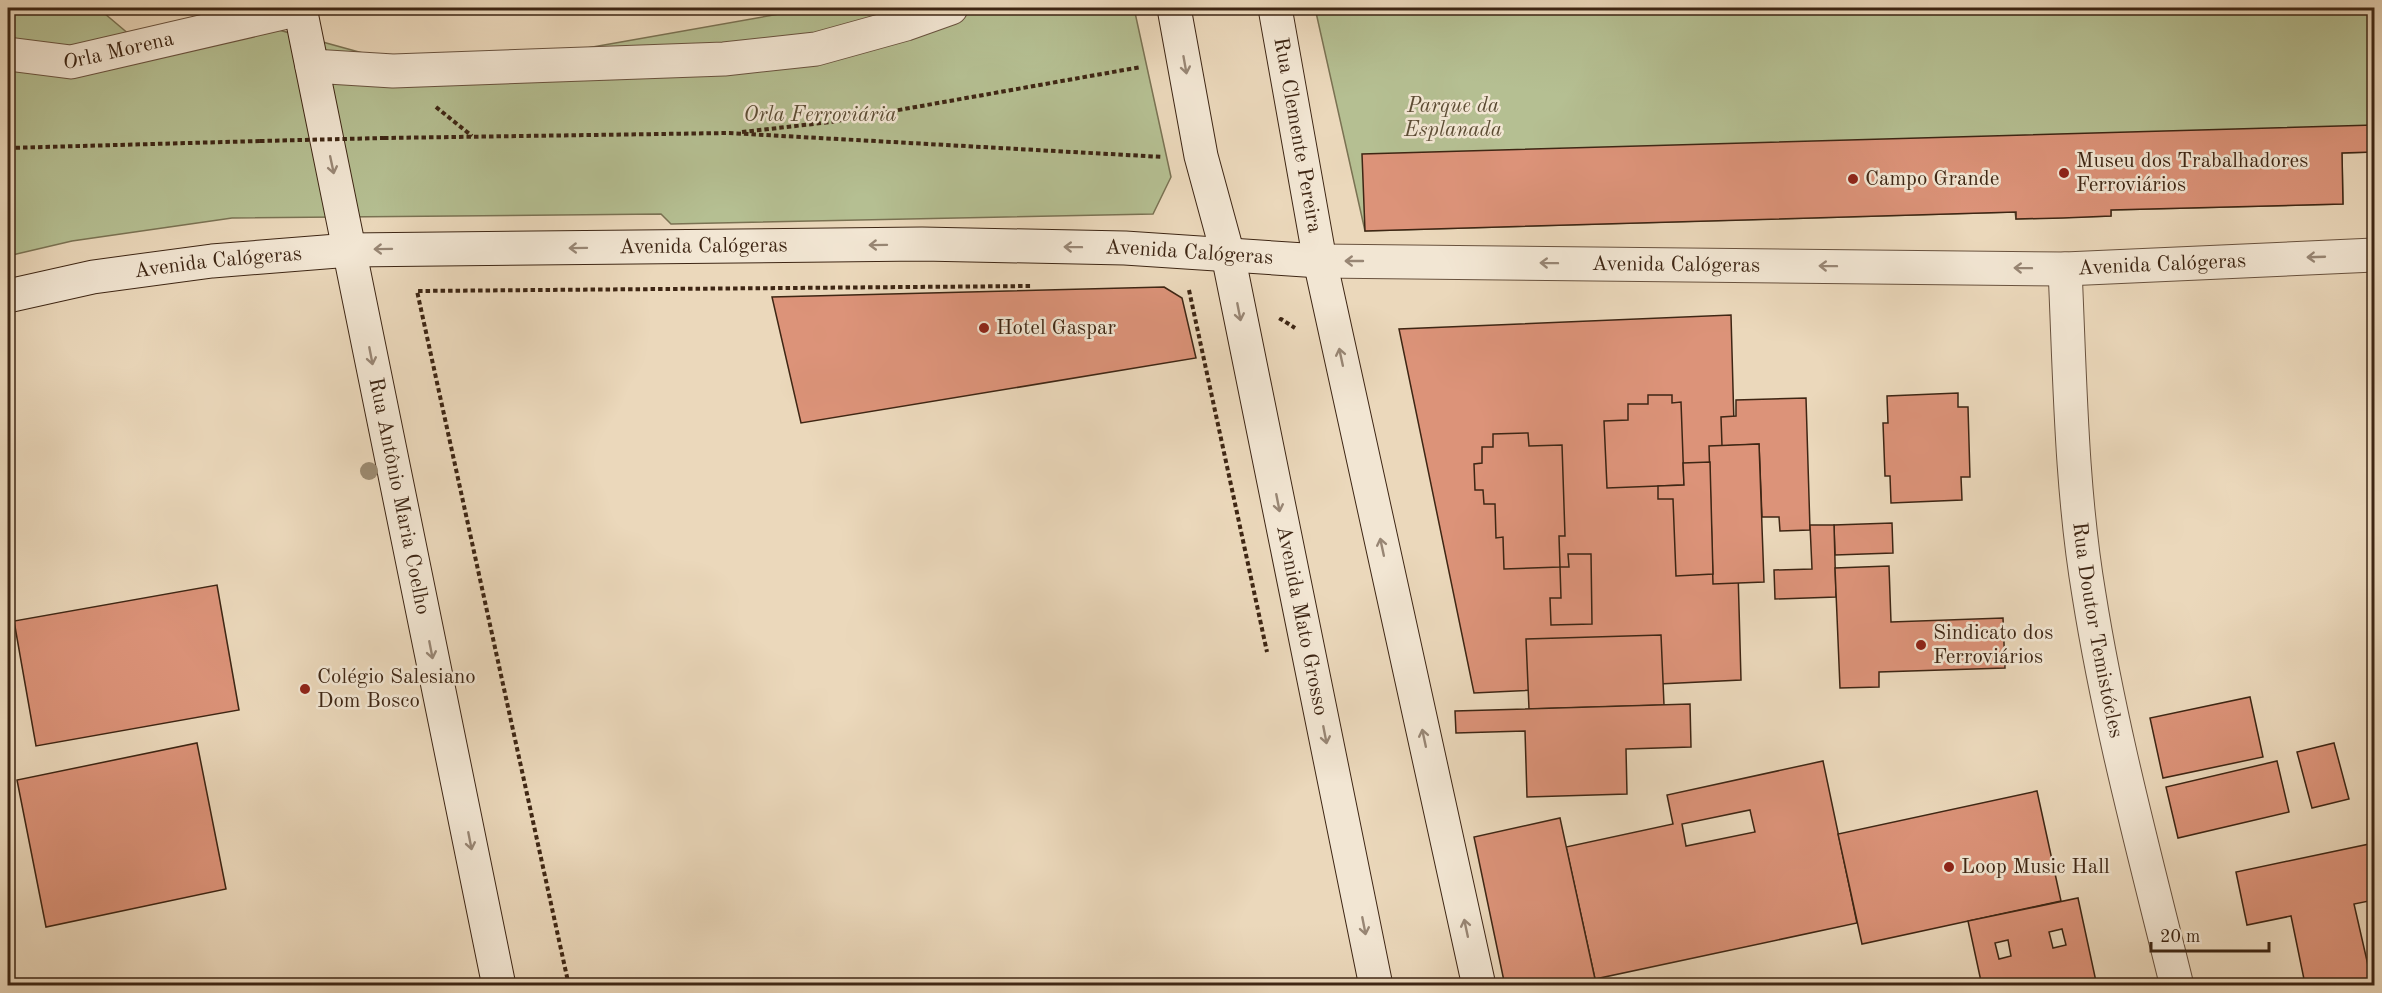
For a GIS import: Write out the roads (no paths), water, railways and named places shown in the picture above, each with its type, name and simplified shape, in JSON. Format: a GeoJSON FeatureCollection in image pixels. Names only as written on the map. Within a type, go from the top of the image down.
{"type":"FeatureCollection","features":[{"type":"Feature","properties":{"kind":"street","name":"Rua Antônio Maria Coelho"},"geometry":{"type":"LineString","coordinates":[[300,8],[499,986]]}},
{"type":"Feature","properties":{"kind":"street","name":"Orla Morena"},"geometry":{"type":"LineString","coordinates":[[8,54],[71,62],[300,8]]}},
{"type":"Feature","properties":{"kind":"street"},"geometry":{"type":"LineString","coordinates":[[312,66],[393,71],[724,59],[816,49],[906,24],[951,8]]}},
{"type":"Feature","properties":{"kind":"street"},"geometry":{"type":"LineString","coordinates":[[1174,8],[1201,156],[1228,255]]}},
{"type":"Feature","properties":{"kind":"street","name":"Rua Clemente Pereira"},"geometry":{"type":"LineString","coordinates":[[1275,8],[1320,261]]}},
{"type":"Feature","properties":{"kind":"street","name":"Avenida Calógeras"},"geometry":{"type":"LineString","coordinates":[[8,296],[93,277],[212,261],[350,250],[922,244],[1125,248],[1320,261],[2065,269],[2374,255]]}},
{"type":"Feature","properties":{"kind":"street","name":"Avenida Mato Grosso"},"geometry":{"type":"LineString","coordinates":[[1228,255],[1376,986]]}},
{"type":"Feature","properties":{"kind":"street"},"geometry":{"type":"LineString","coordinates":[[1320,261],[1479,986]]}},
{"type":"Feature","properties":{"kind":"street","name":"Rua Doutor Temistócles"},"geometry":{"type":"LineString","coordinates":[[2065,269],[2074,465],[2088,594],[2109,705],[2177,986]]}},
{"type":"Feature","properties":{"kind":"place","name":"Museu dos Trabalhadores Ferroviários"},"geometry":{"type":"Point","coordinates":[2064,173]}},
{"type":"Feature","properties":{"kind":"place","name":"Campo Grande"},"geometry":{"type":"Point","coordinates":[1853,179]}},
{"type":"Feature","properties":{"kind":"place","name":"Hotel Gaspar"},"geometry":{"type":"Point","coordinates":[984,328]}},
{"type":"Feature","properties":{"kind":"place","name":"Sindicato dos Ferroviários"},"geometry":{"type":"Point","coordinates":[1921,645]}},
{"type":"Feature","properties":{"kind":"place","name":"Colégio Salesiano Dom Bosco"},"geometry":{"type":"Point","coordinates":[305,689]}},
{"type":"Feature","properties":{"kind":"place","name":"Loop Music Hall"},"geometry":{"type":"Point","coordinates":[1949,867]}},
{"type":"Feature","properties":{"kind":"park label","name":"Orla Ferroviária"},"geometry":{"type":"Point","coordinates":[820,115]}},
{"type":"Feature","properties":{"kind":"park label","name":"Parque da Esplanada"},"geometry":{"type":"Point","coordinates":[1453,118]}}]}
